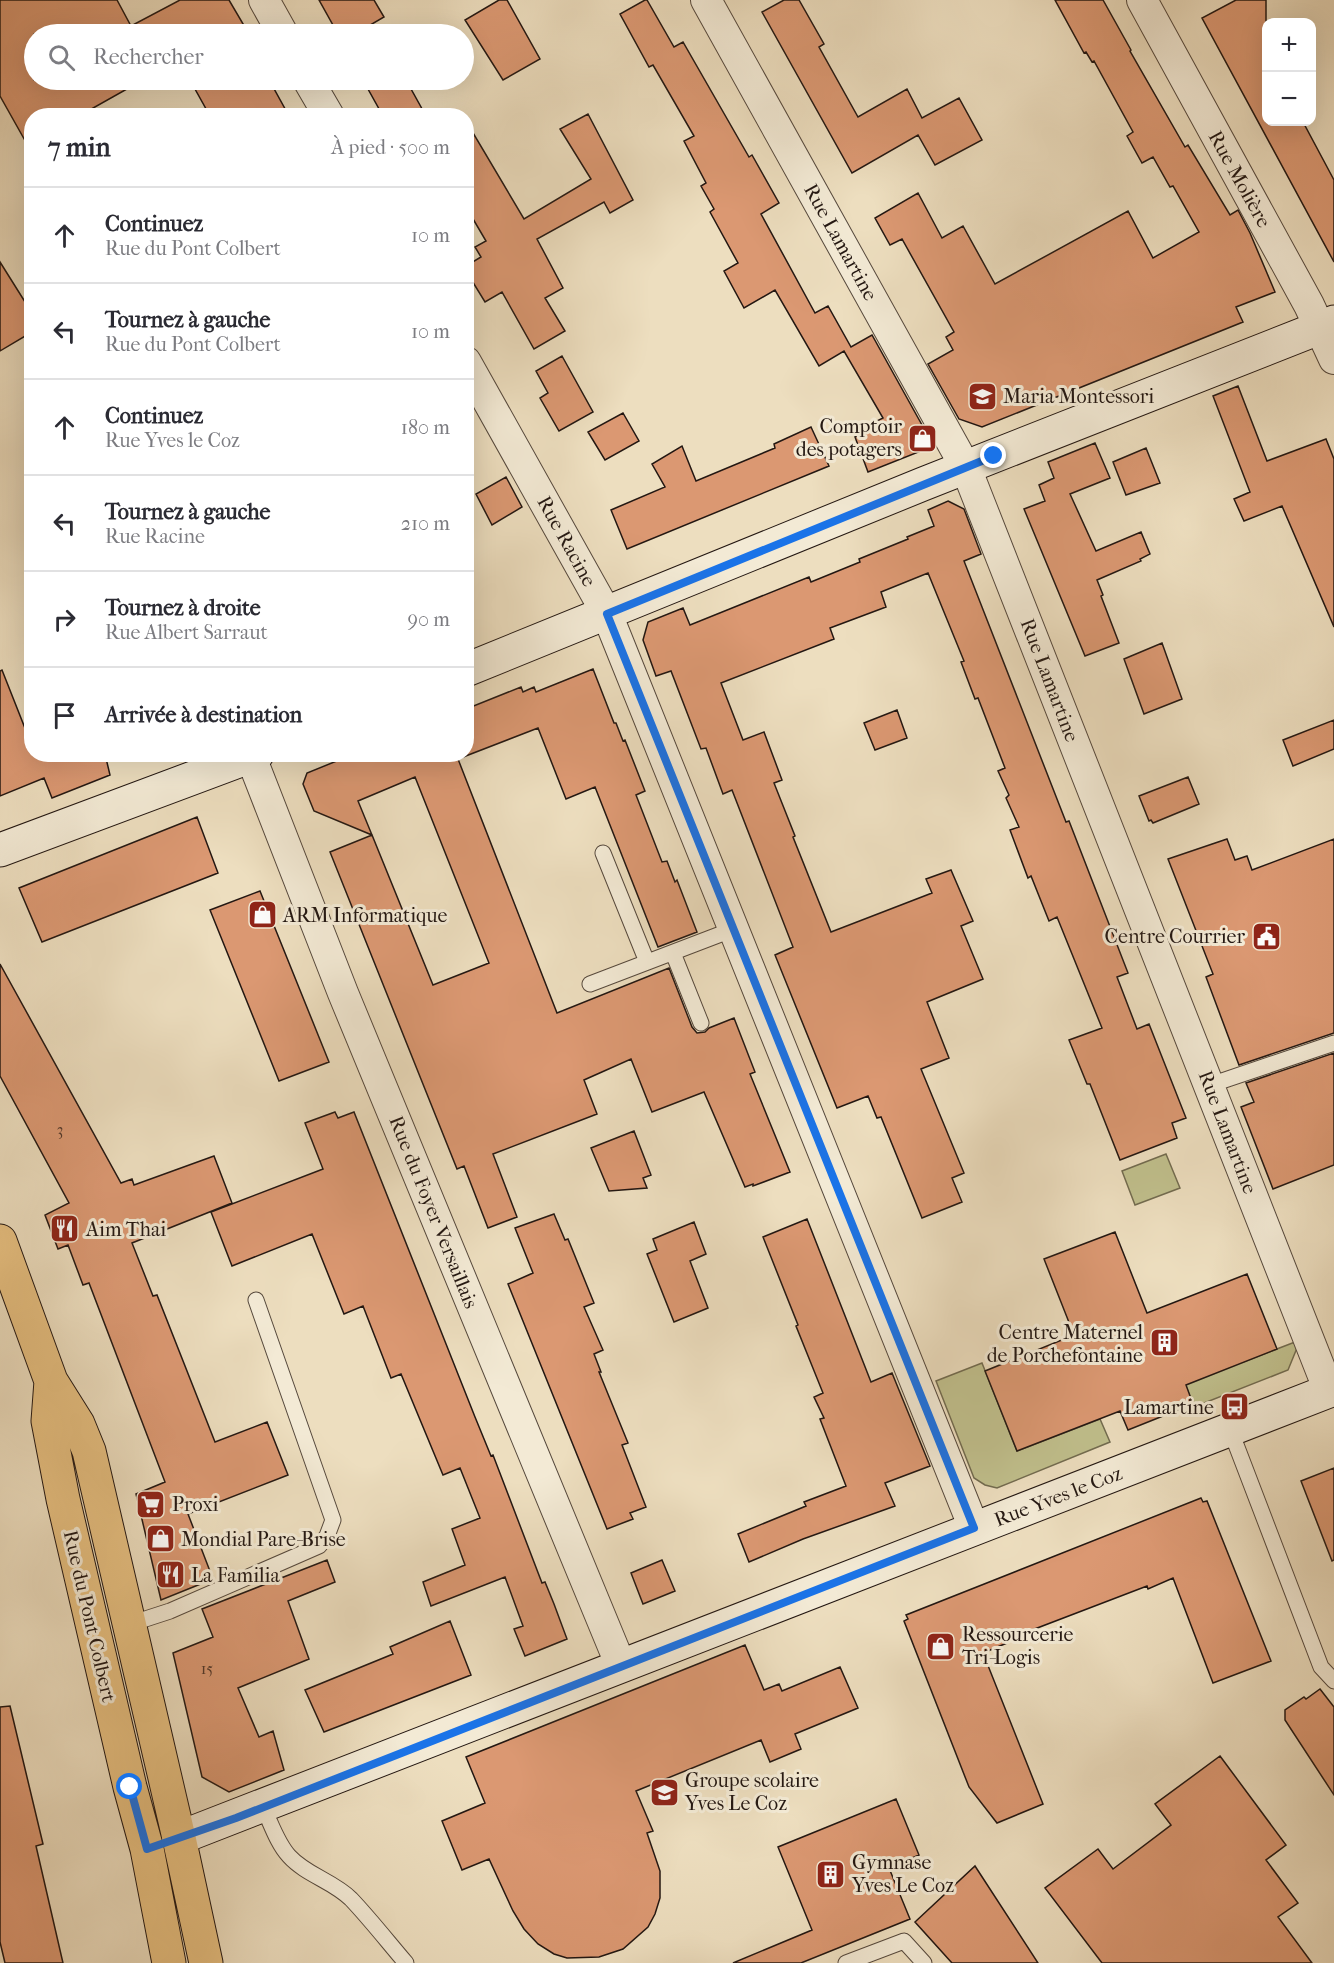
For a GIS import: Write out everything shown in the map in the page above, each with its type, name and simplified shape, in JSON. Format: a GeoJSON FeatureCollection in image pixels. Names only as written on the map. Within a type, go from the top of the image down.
{"type":"FeatureCollection","features":[{"type":"Feature","properties":{"kind":"main road"},"geometry":{"type":"LineString","coordinates":[[474,667],[966,468],[1326,326]]}},
{"type":"Feature","properties":{"kind":"main road"},"geometry":{"type":"LineString","coordinates":[[0,850],[238,762]]}},
{"type":"Feature","properties":{"kind":"main road","name":"Rue du Pont Colbert"},"geometry":{"type":"LineString","coordinates":[[0,1241],[51,1381],[78,1424],[89,1451],[206,1963]]}},
{"type":"Feature","properties":{"kind":"main road","name":"Rue du Pont Colbert"},"geometry":{"type":"LineString","coordinates":[[51,1381],[48,1420],[63,1499],[127,1776],[147,1849],[169,1963]]}},
{"type":"Feature","properties":{"kind":"main road","name":"Rue Yves le Coz"},"geometry":{"type":"LineString","coordinates":[[179,1838],[1332,1390]]}},
{"type":"Feature","properties":{"kind":"main road"},"geometry":{"type":"LineString","coordinates":[[147,1849],[179,1838]]}},
{"type":"Feature","properties":{"kind":"street"},"geometry":{"type":"LineString","coordinates":[[264,0],[277,24]]}},
{"type":"Feature","properties":{"kind":"street","name":"Rue Lamartine"},"geometry":{"type":"LineString","coordinates":[[706,0],[966,468],[1332,1390]]}},
{"type":"Feature","properties":{"kind":"street","name":"Rue Molière"},"geometry":{"type":"LineString","coordinates":[[1142,0],[1309,305],[1326,326],[1334,359]]}},
{"type":"Feature","properties":{"kind":"street"},"geometry":{"type":"LineString","coordinates":[[314,90],[324,108]]}},
{"type":"Feature","properties":{"kind":"street","name":"Rue Racine"},"geometry":{"type":"LineString","coordinates":[[474,376],[607,614],[974,1528]]}},
{"type":"Feature","properties":{"kind":"street","name":"Rue du Foyer Versaillais"},"geometry":{"type":"LineString","coordinates":[[256,762],[343,993],[621,1666]]}},
{"type":"Feature","properties":{"kind":"lane"},"geometry":{"type":"LineString","coordinates":[[603,853],[647,963]]}},
{"type":"Feature","properties":{"kind":"lane"},"geometry":{"type":"LineString","coordinates":[[590,984],[734,929]]}},
{"type":"Feature","properties":{"kind":"lane"},"geometry":{"type":"LineString","coordinates":[[673,953],[701,1023]]}},
{"type":"Feature","properties":{"kind":"lane"},"geometry":{"type":"LineString","coordinates":[[1210,1085],[1334,1043]]}},
{"type":"Feature","properties":{"kind":"lane"},"geometry":{"type":"LineString","coordinates":[[130,1624],[170,1611],[319,1546],[327,1536],[333,1520],[256,1300]]}},
{"type":"Feature","properties":{"kind":"lane"},"geometry":{"type":"LineString","coordinates":[[1230,1429],[1322,1667],[1334,1682]]}},
{"type":"Feature","properties":{"kind":"lane"},"geometry":{"type":"LineString","coordinates":[[263,1807],[276,1836],[289,1856],[349,1898],[406,1963]]}},
{"type":"Feature","properties":{"kind":"lane"},"geometry":{"type":"LineString","coordinates":[[846,1963],[904,1941],[924,1963]]}},
{"type":"Feature","properties":{"kind":"shaded area"},"geometry":{"type":"Polygon","coordinates":[[[1166,1154],[1180,1188],[1135,1205],[1122,1171],[1166,1154]]]}},
{"type":"Feature","properties":{"kind":"shaded area"},"geometry":{"type":"Polygon","coordinates":[[[1295,1342],[1297,1348],[1288,1370],[1194,1407],[1172,1350],[1243,1362],[1295,1342]]]}},
{"type":"Feature","properties":{"kind":"shaded area"},"geometry":{"type":"Polygon","coordinates":[[[982,1363],[1017,1451],[1100,1419],[1110,1442],[997,1488],[985,1485],[974,1478],[936,1381],[982,1363]]]}},
{"type":"Feature","properties":{"kind":"building"},"geometry":{"type":"Polygon","coordinates":[[[0,0],[117,0],[130,24],[24,24],[24,90],[125,90],[93,108],[24,108],[24,139],[0,96],[0,0]]]}},
{"type":"Feature","properties":{"kind":"building"},"geometry":{"type":"Polygon","coordinates":[[[180,0],[229,0],[243,24],[135,24],[180,0]]]}},
{"type":"Feature","properties":{"kind":"building"},"geometry":{"type":"Polygon","coordinates":[[[319,0],[374,0],[384,17],[372,24],[332,24],[319,0]]]}},
{"type":"Feature","properties":{"kind":"building"},"geometry":{"type":"Polygon","coordinates":[[[499,0],[507,0],[540,59],[503,80],[474,34],[474,24],[468,24],[465,20],[499,0]]]}},
{"type":"Feature","properties":{"kind":"building"},"geometry":{"type":"Polygon","coordinates":[[[645,0],[674,47],[683,42],[749,157],[752,155],[779,203],[761,214],[815,313],[828,306],[851,347],[872,335],[927,434],[921,451],[868,472],[855,437],[873,429],[871,424],[883,418],[844,351],[819,366],[775,290],[744,308],[724,271],[738,263],[710,212],[714,209],[701,186],[706,183],[684,141],[694,136],[653,65],[649,67],[620,14],[645,0]]]}},
{"type":"Feature","properties":{"kind":"building"},"geometry":{"type":"Polygon","coordinates":[[[784,0],[799,0],[824,44],[819,47],[858,117],[907,89],[922,118],[959,98],[982,140],[935,165],[918,135],[852,173],[762,12],[784,0]]]}},
{"type":"Feature","properties":{"kind":"building"},"geometry":{"type":"Polygon","coordinates":[[[1055,0],[1103,0],[1185,147],[1188,145],[1230,215],[1238,210],[1275,292],[1236,307],[1243,322],[982,427],[959,419],[928,364],[953,350],[946,337],[954,332],[902,239],[890,245],[875,218],[918,193],[942,238],[963,226],[995,284],[1128,211],[1153,258],[1199,232],[1173,186],[1170,187],[1153,157],[1142,163],[1127,136],[1133,132],[1094,61],[1092,62],[1086,52],[1084,53],[1055,0]]]}},
{"type":"Feature","properties":{"kind":"building"},"geometry":{"type":"Polygon","coordinates":[[[1236,0],[1266,0],[1266,18],[1262,18],[1262,126],[1305,126],[1334,180],[1334,262],[1202,18],[1236,0]]]}},
{"type":"Feature","properties":{"kind":"building"},"geometry":{"type":"Polygon","coordinates":[[[196,90],[275,90],[285,108],[206,108],[196,90]]]}},
{"type":"Feature","properties":{"kind":"building"},"geometry":{"type":"Polygon","coordinates":[[[369,90],[412,90],[422,108],[379,108],[369,90]]]}},
{"type":"Feature","properties":{"kind":"building"},"geometry":{"type":"Polygon","coordinates":[[[588,114],[633,200],[610,213],[604,202],[537,239],[563,288],[545,298],[565,331],[534,349],[502,292],[485,302],[474,284],[474,261],[481,257],[475,247],[486,241],[474,221],[474,135],[524,219],[591,179],[560,129],[588,114]]]}},
{"type":"Feature","properties":{"kind":"building"},"geometry":{"type":"Polygon","coordinates":[[[0,262],[24,300],[24,337],[0,351],[0,262]]]}},
{"type":"Feature","properties":{"kind":"building"},"geometry":{"type":"Polygon","coordinates":[[[562,356],[593,412],[559,431],[540,398],[548,393],[536,371],[562,356]]]}},
{"type":"Feature","properties":{"kind":"building"},"geometry":{"type":"Polygon","coordinates":[[[1238,386],[1267,461],[1326,439],[1334,459],[1334,627],[1282,506],[1244,521],[1234,499],[1250,492],[1213,396],[1238,386]]]}},
{"type":"Feature","properties":{"kind":"building"},"geometry":{"type":"Polygon","coordinates":[[[623,413],[639,441],[605,460],[588,432],[623,413]]]}},
{"type":"Feature","properties":{"kind":"building"},"geometry":{"type":"Polygon","coordinates":[[[811,427],[829,466],[627,549],[611,510],[665,487],[652,464],[682,446],[696,481],[775,448],[774,444],[811,427]]]}},
{"type":"Feature","properties":{"kind":"building"},"geometry":{"type":"Polygon","coordinates":[[[1095,443],[1110,478],[1070,494],[1096,551],[1141,532],[1150,554],[1140,559],[1141,561],[1097,580],[1119,643],[1085,656],[1024,509],[1045,501],[1039,485],[1054,478],[1048,462],[1095,443]]]}},
{"type":"Feature","properties":{"kind":"building"},"geometry":{"type":"Polygon","coordinates":[[[1146,448],[1160,483],[1126,495],[1113,462],[1146,448]]]}},
{"type":"Feature","properties":{"kind":"building"},"geometry":{"type":"Polygon","coordinates":[[[506,477],[522,507],[492,525],[476,494],[506,477]]]}},
{"type":"Feature","properties":{"kind":"building"},"geometry":{"type":"Polygon","coordinates":[[[948,501],[964,509],[981,554],[964,561],[1128,973],[1117,977],[1137,1029],[1149,1024],[1186,1118],[1172,1123],[1177,1138],[1120,1160],[1090,1084],[1087,1084],[1069,1040],[1102,1028],[1057,917],[1049,921],[1031,876],[1028,878],[1010,830],[1019,827],[1006,798],[1009,795],[998,771],[1005,768],[978,698],[975,699],[961,662],[964,661],[928,573],[881,592],[886,607],[830,628],[834,639],[721,683],[743,740],[764,732],[782,780],[774,783],[831,932],[932,893],[926,879],[951,870],[973,921],[961,926],[983,979],[927,1002],[949,1058],[921,1069],[964,1173],[952,1178],[962,1202],[922,1218],[881,1117],[877,1118],[868,1096],[837,1108],[775,955],[793,947],[732,790],[723,794],[706,748],[701,749],[671,671],[656,676],[643,640],[648,622],[683,608],[690,625],[809,577],[811,582],[860,562],[859,559],[934,526],[928,510],[948,501]]]}},
{"type":"Feature","properties":{"kind":"building"},"geometry":{"type":"Polygon","coordinates":[[[1162,643],[1182,699],[1144,714],[1124,659],[1162,643]]]}},
{"type":"Feature","properties":{"kind":"building"},"geometry":{"type":"Polygon","coordinates":[[[593,669],[614,723],[623,741],[625,740],[645,791],[636,795],[662,862],[667,861],[675,882],[677,880],[697,932],[658,947],[595,787],[566,799],[538,728],[474,753],[474,706],[521,687],[523,692],[534,687],[536,692],[593,669]]]}},
{"type":"Feature","properties":{"kind":"building"},"geometry":{"type":"Polygon","coordinates":[[[2,670],[24,726],[24,762],[107,762],[110,775],[52,798],[44,778],[0,796],[0,671],[2,670]]]}},
{"type":"Feature","properties":{"kind":"building"},"geometry":{"type":"Polygon","coordinates":[[[897,710],[907,738],[875,750],[864,723],[897,710]]]}},
{"type":"Feature","properties":{"kind":"building"},"geometry":{"type":"Polygon","coordinates":[[[1334,720],[1334,749],[1293,766],[1283,740],[1334,720]]]}},
{"type":"Feature","properties":{"kind":"building"},"geometry":{"type":"Polygon","coordinates":[[[334,762],[459,762],[557,1013],[669,968],[692,1027],[697,1033],[705,1032],[709,1028],[734,1018],[755,1072],[750,1074],[790,1172],[745,1187],[704,1092],[652,1112],[631,1059],[584,1080],[597,1114],[493,1154],[517,1217],[488,1228],[464,1166],[457,1169],[330,852],[372,835],[314,811],[303,784],[307,773],[334,762]],[[415,777],[358,801],[433,985],[489,963],[415,777]]]}},
{"type":"Feature","properties":{"kind":"building"},"geometry":{"type":"Polygon","coordinates":[[[1188,777],[1199,804],[1153,823],[1149,821],[1139,796],[1188,777]]]}},
{"type":"Feature","properties":{"kind":"building"},"geometry":{"type":"Polygon","coordinates":[[[197,817],[218,873],[42,942],[19,888],[197,817]]]}},
{"type":"Feature","properties":{"kind":"building","name":"Centre Courrier"},"geometry":{"type":"Polygon","coordinates":[[[1227,839],[1235,860],[1247,856],[1252,870],[1334,839],[1334,1033],[1239,1065],[1206,977],[1213,974],[1168,859],[1227,839]]]}},
{"type":"Feature","properties":{"kind":"building"},"geometry":{"type":"Polygon","coordinates":[[[260,891],[329,1062],[279,1081],[210,910],[260,891]]]}},
{"type":"Feature","properties":{"kind":"building"},"geometry":{"type":"Polygon","coordinates":[[[0,964],[121,1183],[132,1179],[134,1185],[214,1156],[232,1203],[132,1243],[153,1296],[157,1295],[215,1442],[267,1422],[288,1475],[188,1514],[213,1579],[161,1600],[136,1494],[165,1482],[89,1283],[83,1285],[68,1245],[58,1249],[45,1215],[69,1203],[0,1076],[0,964]]]}},
{"type":"Feature","properties":{"kind":"building"},"geometry":{"type":"Polygon","coordinates":[[[1334,1053],[1334,1165],[1273,1189],[1241,1107],[1254,1102],[1246,1083],[1334,1053]]]}},
{"type":"Feature","properties":{"kind":"building"},"geometry":{"type":"Polygon","coordinates":[[[335,1112],[338,1118],[354,1112],[475,1417],[491,1456],[493,1455],[542,1583],[545,1582],[567,1639],[525,1656],[514,1629],[523,1626],[505,1577],[431,1606],[423,1582],[465,1565],[452,1529],[480,1518],[460,1468],[443,1475],[401,1374],[391,1378],[363,1306],[344,1314],[312,1234],[232,1266],[211,1212],[323,1169],[305,1123],[335,1112]]]}},
{"type":"Feature","properties":{"kind":"building"},"geometry":{"type":"Polygon","coordinates":[[[634,1131],[651,1175],[643,1178],[647,1188],[609,1191],[591,1148],[634,1131]]]}},
{"type":"Feature","properties":{"kind":"building"},"geometry":{"type":"Polygon","coordinates":[[[554,1214],[565,1240],[568,1239],[594,1303],[584,1307],[603,1350],[594,1354],[628,1443],[622,1445],[646,1507],[630,1513],[633,1519],[607,1529],[508,1284],[533,1273],[515,1228],[554,1214]]]}},
{"type":"Feature","properties":{"kind":"building"},"geometry":{"type":"Polygon","coordinates":[[[807,1219],[871,1382],[892,1373],[930,1466],[885,1483],[895,1506],[803,1539],[749,1562],[738,1534],[806,1506],[804,1502],[846,1486],[820,1419],[824,1418],[814,1397],[823,1393],[763,1237],[807,1219]]]}},
{"type":"Feature","properties":{"kind":"building"},"geometry":{"type":"Polygon","coordinates":[[[694,1222],[706,1254],[690,1261],[708,1308],[674,1322],[647,1254],[657,1250],[653,1239],[694,1222]]]}},
{"type":"Feature","properties":{"kind":"building","name":"Centre Maternel de Porchefontaine"},"geometry":{"type":"Polygon","coordinates":[[[1115,1232],[1147,1313],[1247,1274],[1277,1349],[1186,1385],[1193,1404],[1128,1430],[1120,1411],[1017,1451],[985,1371],[1074,1335],[1044,1259],[1115,1232]]]}},
{"type":"Feature","properties":{"kind":"building"},"geometry":{"type":"Polygon","coordinates":[[[1334,1468],[1334,1560],[1332,1561],[1301,1481],[1334,1468]]]}},
{"type":"Feature","properties":{"kind":"building"},"geometry":{"type":"Polygon","coordinates":[[[1201,1498],[1203,1502],[1207,1501],[1271,1661],[1213,1683],[1173,1578],[1006,1640],[1007,1643],[983,1653],[1043,1804],[997,1823],[969,1787],[904,1621],[908,1619],[906,1615],[1201,1498]]]}},
{"type":"Feature","properties":{"kind":"building"},"geometry":{"type":"Polygon","coordinates":[[[327,1560],[335,1582],[288,1601],[309,1659],[238,1688],[259,1737],[273,1731],[284,1770],[229,1792],[202,1777],[173,1653],[213,1637],[202,1609],[327,1560]]]}},
{"type":"Feature","properties":{"kind":"building"},"geometry":{"type":"Polygon","coordinates":[[[662,1560],[675,1591],[643,1604],[631,1573],[662,1560]]]}},
{"type":"Feature","properties":{"kind":"building"},"geometry":{"type":"Polygon","coordinates":[[[450,1621],[471,1675],[324,1732],[305,1690],[393,1654],[390,1647],[450,1621]]]}},
{"type":"Feature","properties":{"kind":"building"},"geometry":{"type":"Polygon","coordinates":[[[745,1645],[764,1690],[779,1684],[782,1691],[840,1667],[858,1708],[795,1734],[801,1749],[770,1762],[761,1740],[636,1791],[653,1831],[647,1833],[660,1871],[660,1898],[648,1927],[623,1949],[599,1957],[567,1958],[554,1954],[538,1944],[524,1929],[513,1911],[489,1859],[462,1870],[442,1821],[485,1803],[466,1757],[745,1645]]]}},
{"type":"Feature","properties":{"kind":"building"},"geometry":{"type":"Polygon","coordinates":[[[1320,1689],[1334,1707],[1334,1795],[1285,1720],[1285,1710],[1320,1689]]]}},
{"type":"Feature","properties":{"kind":"building"},"geometry":{"type":"Polygon","coordinates":[[[10,1706],[43,1844],[36,1846],[63,1963],[5,1963],[0,1942],[0,1707],[10,1706]]]}},
{"type":"Feature","properties":{"kind":"building"},"geometry":{"type":"Polygon","coordinates":[[[1220,1756],[1286,1845],[1266,1860],[1298,1903],[1278,1917],[1312,1963],[1102,1963],[1045,1888],[1098,1849],[1113,1869],[1171,1825],[1155,1804],[1220,1756]]]}},
{"type":"Feature","properties":{"kind":"building"},"geometry":{"type":"Polygon","coordinates":[[[896,1799],[919,1855],[889,1868],[910,1919],[801,1963],[733,1963],[812,1930],[778,1847],[896,1799]]]}},
{"type":"Feature","properties":{"kind":"building"},"geometry":{"type":"Polygon","coordinates":[[[975,1866],[1038,1963],[952,1963],[915,1922],[975,1866]]]}},
{"type":"Feature","properties":{"kind":"place","name":"Maria Montessori"},"geometry":{"type":"Point","coordinates":[982,396]}},
{"type":"Feature","properties":{"kind":"place","name":"Comptoir des potagers"},"geometry":{"type":"Point","coordinates":[923,438]}},
{"type":"Feature","properties":{"kind":"place","name":"ARM Informatique"},"geometry":{"type":"Point","coordinates":[262,915]}},
{"type":"Feature","properties":{"kind":"place","name":"Centre Courrier"},"geometry":{"type":"Point","coordinates":[1266,936]}},
{"type":"Feature","properties":{"kind":"place","name":"Aim Thai"},"geometry":{"type":"Point","coordinates":[65,1229]}},
{"type":"Feature","properties":{"kind":"place","name":"Centre Maternel de Porchefontaine"},"geometry":{"type":"Point","coordinates":[1164,1343]}},
{"type":"Feature","properties":{"kind":"place","name":"Lamartine"},"geometry":{"type":"Point","coordinates":[1235,1407]}},
{"type":"Feature","properties":{"kind":"place","name":"Proxi"},"geometry":{"type":"Point","coordinates":[151,1504]}},
{"type":"Feature","properties":{"kind":"place","name":"Mondial Pare-Brise"},"geometry":{"type":"Point","coordinates":[160,1539]}},
{"type":"Feature","properties":{"kind":"place","name":"La Familia"},"geometry":{"type":"Point","coordinates":[170,1575]}},
{"type":"Feature","properties":{"kind":"place","name":"Ressourcerie Tri-Logis"},"geometry":{"type":"Point","coordinates":[941,1646]}},
{"type":"Feature","properties":{"kind":"place","name":"Groupe scolaire Yves Le Coz"},"geometry":{"type":"Point","coordinates":[664,1792]}},
{"type":"Feature","properties":{"kind":"place","name":"Gymnase Yves Le Coz"},"geometry":{"type":"Point","coordinates":[831,1874]}},
{"type":"Feature","properties":{"kind":"route"},"geometry":{"type":"LineString","coordinates":[[130,1787],[147,1849],[236,1818],[974,1528],[607,614],[994,456]]}}]}
